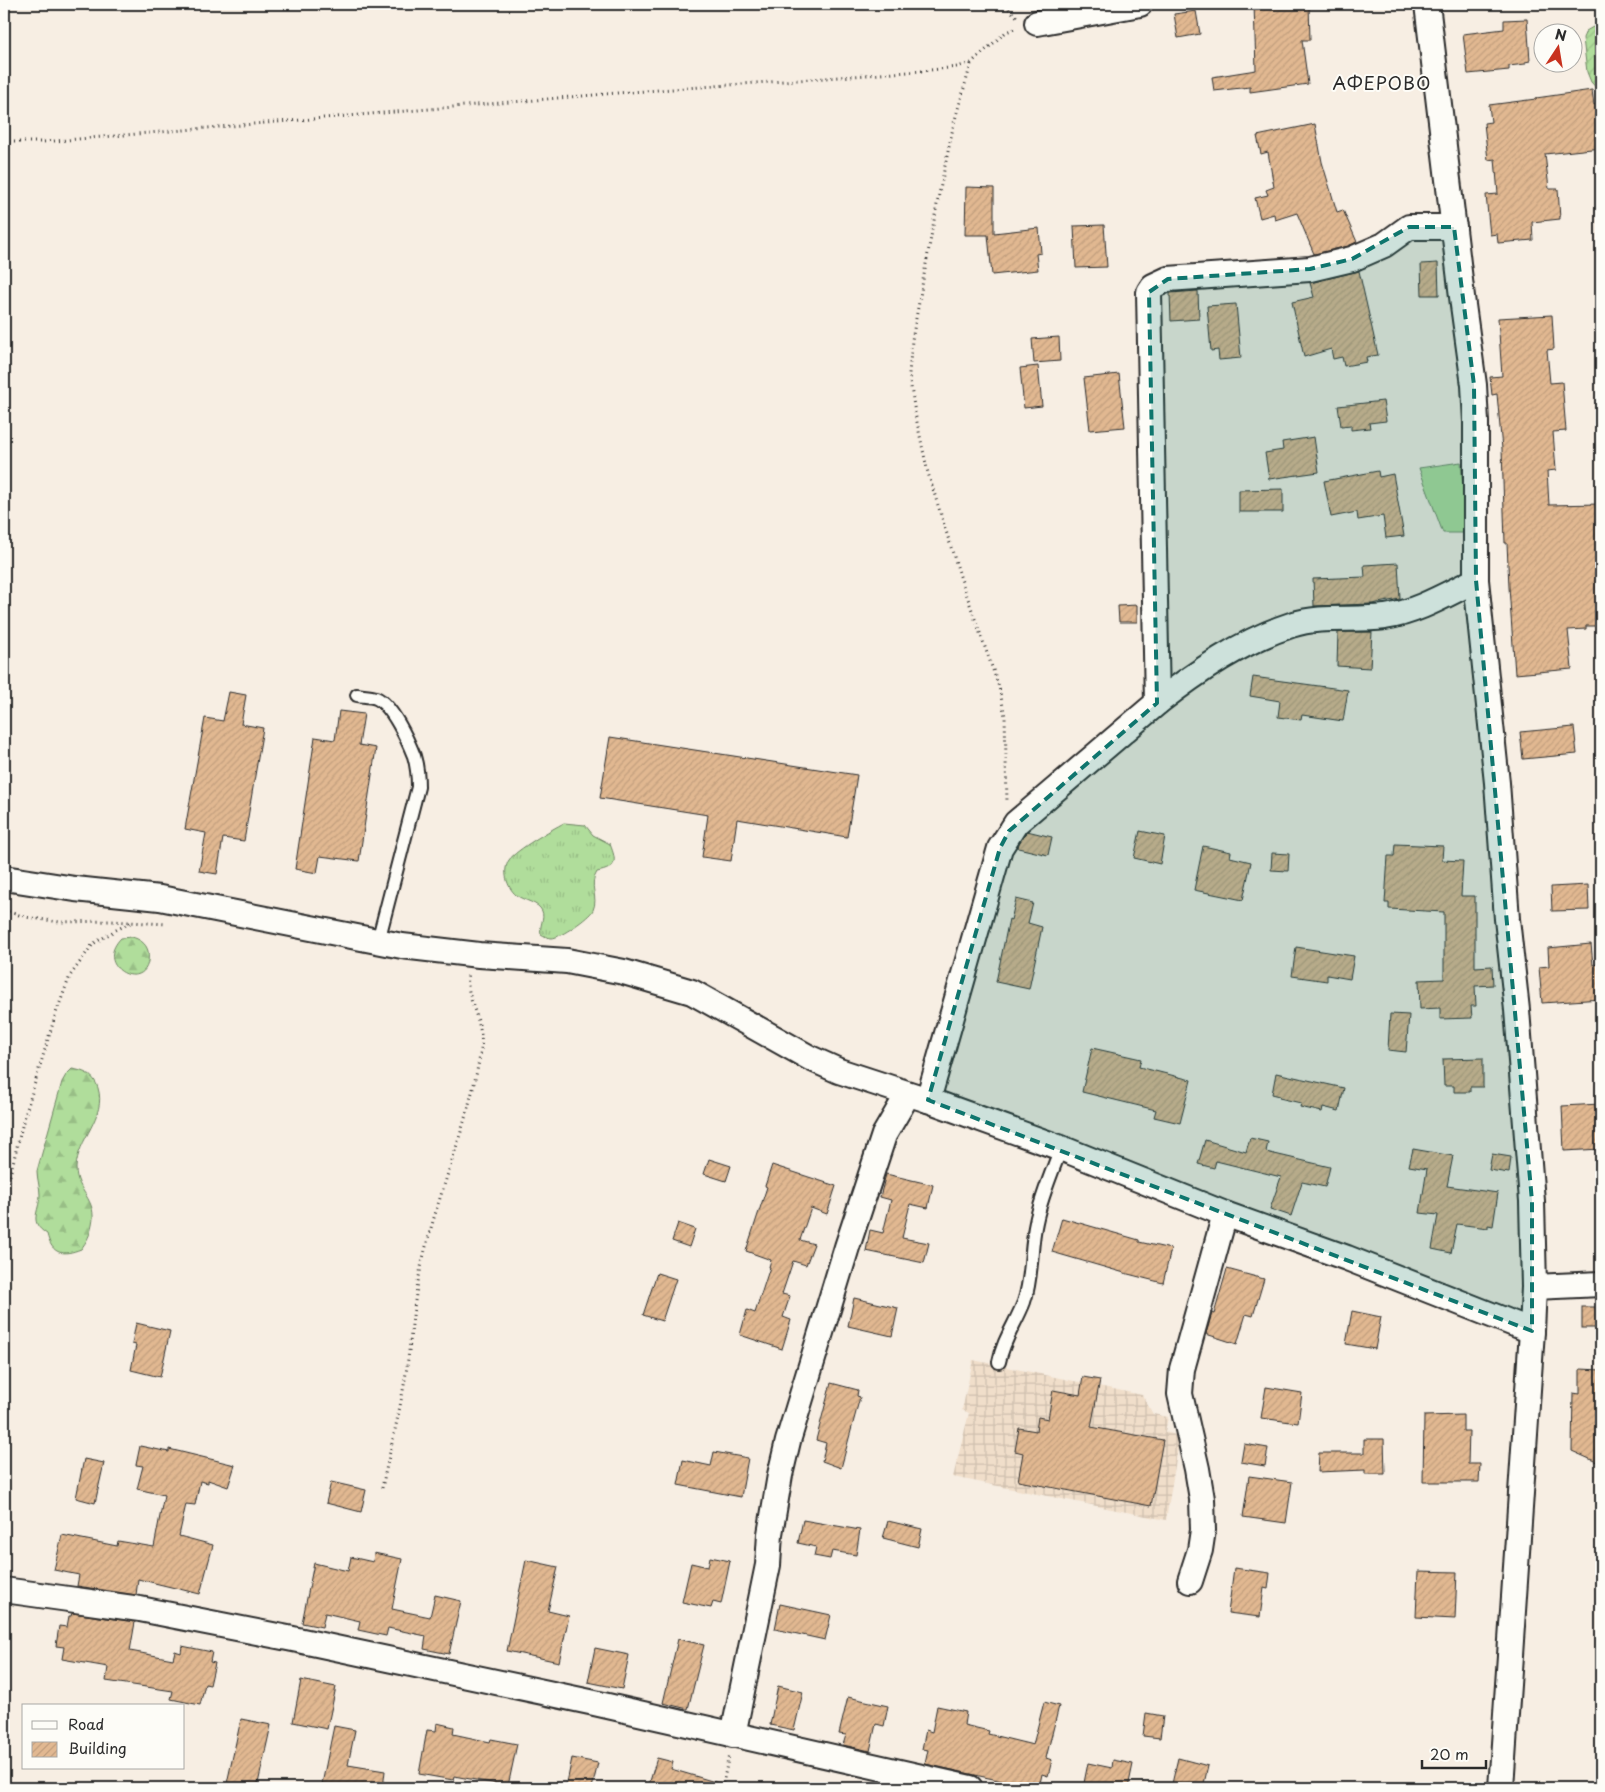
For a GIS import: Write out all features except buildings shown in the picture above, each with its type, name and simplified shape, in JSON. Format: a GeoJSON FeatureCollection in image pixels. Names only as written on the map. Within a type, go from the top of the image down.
{"type":"FeatureCollection","features":[{"type":"Feature","properties":{"kind":"street"},"geometry":{"type":"LineString","coordinates":[[1037,23],[1140,4]]}},
{"type":"Feature","properties":{"kind":"street"},"geometry":{"type":"LineString","coordinates":[[1427,4],[1474,385],[1476,422],[1476,580],[1497,783],[1532,1202],[1534,1287],[1532,1331],[1501,1788]]}},
{"type":"Feature","properties":{"kind":"street"},"geometry":{"type":"LineString","coordinates":[[1157,703],[1149,292],[1153,286],[1168,279],[1310,269],[1352,259],[1384,244],[1409,227],[1454,227]]}},
{"type":"Feature","properties":{"kind":"street"},"geometry":{"type":"LineString","coordinates":[[733,1735],[768,1566],[770,1534],[780,1475],[788,1441],[847,1247],[884,1135],[918,1097],[1000,848],[1009,831],[1157,703],[1192,676],[1259,638],[1300,623],[1320,619],[1383,617],[1404,613],[1476,580]]}},
{"type":"Feature","properties":{"kind":"street"},"geometry":{"type":"LineString","coordinates":[[4,878],[75,890],[160,898],[402,946],[479,955],[567,961],[624,972],[692,992],[810,1058],[839,1071],[1061,1148],[1225,1214],[1347,1258],[1532,1331]]}},
{"type":"Feature","properties":{"kind":"street"},"geometry":{"type":"LineString","coordinates":[[1190,1581],[1203,1530],[1202,1499],[1180,1394],[1182,1369],[1225,1214]]}},
{"type":"Feature","properties":{"kind":"street"},"geometry":{"type":"LineString","coordinates":[[1534,1287],[1601,1284]]}},
{"type":"Feature","properties":{"kind":"street"},"geometry":{"type":"LineString","coordinates":[[4,1590],[140,1609],[543,1692],[970,1788]]}},
{"type":"Feature","properties":{"kind":"lane"},"geometry":{"type":"LineString","coordinates":[[357,695],[376,698],[398,722],[414,756],[418,774],[418,787],[378,941]]}},
{"type":"Feature","properties":{"kind":"lane"},"geometry":{"type":"LineString","coordinates":[[999,1362],[1007,1337],[1024,1302],[1036,1220],[1061,1148]]}},
{"type":"Feature","properties":{"kind":"path"},"geometry":{"type":"LineString","coordinates":[[4,142],[44,142],[617,93],[957,67],[971,63],[1006,32],[1037,23]]}},
{"type":"Feature","properties":{"kind":"path"},"geometry":{"type":"LineString","coordinates":[[971,63],[954,123],[938,199],[912,340],[909,374],[928,473],[960,576],[999,687],[1005,716],[1009,831]]}},
{"type":"Feature","properties":{"kind":"path"},"geometry":{"type":"LineString","coordinates":[[4,910],[25,917],[60,922],[111,921],[169,924]]}},
{"type":"Feature","properties":{"kind":"path"},"geometry":{"type":"LineString","coordinates":[[4,1200],[23,1122],[56,1013],[70,976],[93,944],[114,930],[132,922]]}},
{"type":"Feature","properties":{"kind":"path"},"geometry":{"type":"LineString","coordinates":[[382,1488],[406,1374],[420,1272],[438,1204],[458,1144],[482,1046],[481,1029],[468,979],[469,968],[479,955]]}},
{"type":"Feature","properties":{"kind":"path"},"geometry":{"type":"LineString","coordinates":[[722,1788],[733,1735]]}},
{"type":"Feature","properties":{"kind":"highlighted area"},"geometry":{"type":"Polygon","coordinates":[[[1409,227],[1454,227],[1474,385],[1476,580],[1532,1201],[1532,1331],[928,1100],[1000,848],[1009,831],[1157,703],[1149,292],[1168,279],[1310,269],[1352,259],[1409,227]]]}},
{"type":"Feature","properties":{"kind":"shaded area"},"geometry":{"type":"Polygon","coordinates":[[[973,1360],[1142,1395],[1153,1414],[1168,1417],[1165,1432],[1180,1436],[1166,1520],[953,1477],[969,1413],[962,1410],[973,1360]]]}},
{"type":"Feature","properties":{"kind":"green space"},"geometry":{"type":"Polygon","coordinates":[[[1593,27],[1601,27],[1601,93],[1591,82],[1587,72],[1583,38],[1586,31],[1593,27]]]}},
{"type":"Feature","properties":{"kind":"green space"},"geometry":{"type":"Polygon","coordinates":[[[1461,462],[1466,533],[1443,533],[1419,468],[1461,462]]]}},
{"type":"Feature","properties":{"kind":"green space"},"geometry":{"type":"Polygon","coordinates":[[[564,823],[585,825],[593,835],[610,844],[614,855],[614,863],[612,866],[597,872],[594,877],[595,905],[591,913],[568,931],[551,938],[541,934],[542,911],[513,892],[508,883],[506,869],[509,860],[519,851],[564,823]]]}},
{"type":"Feature","properties":{"kind":"green space"},"geometry":{"type":"Polygon","coordinates":[[[132,937],[142,942],[148,951],[147,965],[142,972],[134,975],[125,973],[118,968],[113,960],[114,950],[121,938],[132,937]]]}},
{"type":"Feature","properties":{"kind":"green space"},"geometry":{"type":"Polygon","coordinates":[[[72,1069],[85,1072],[94,1080],[100,1099],[95,1118],[81,1147],[76,1168],[79,1183],[92,1208],[91,1229],[81,1249],[64,1253],[55,1250],[47,1234],[41,1230],[36,1221],[40,1195],[37,1171],[62,1082],[72,1069]]]}},
{"type":"Feature","properties":{"kind":"district","name":"АФЕРОВО"},"geometry":{"type":"Point","coordinates":[1382,82]}}]}
